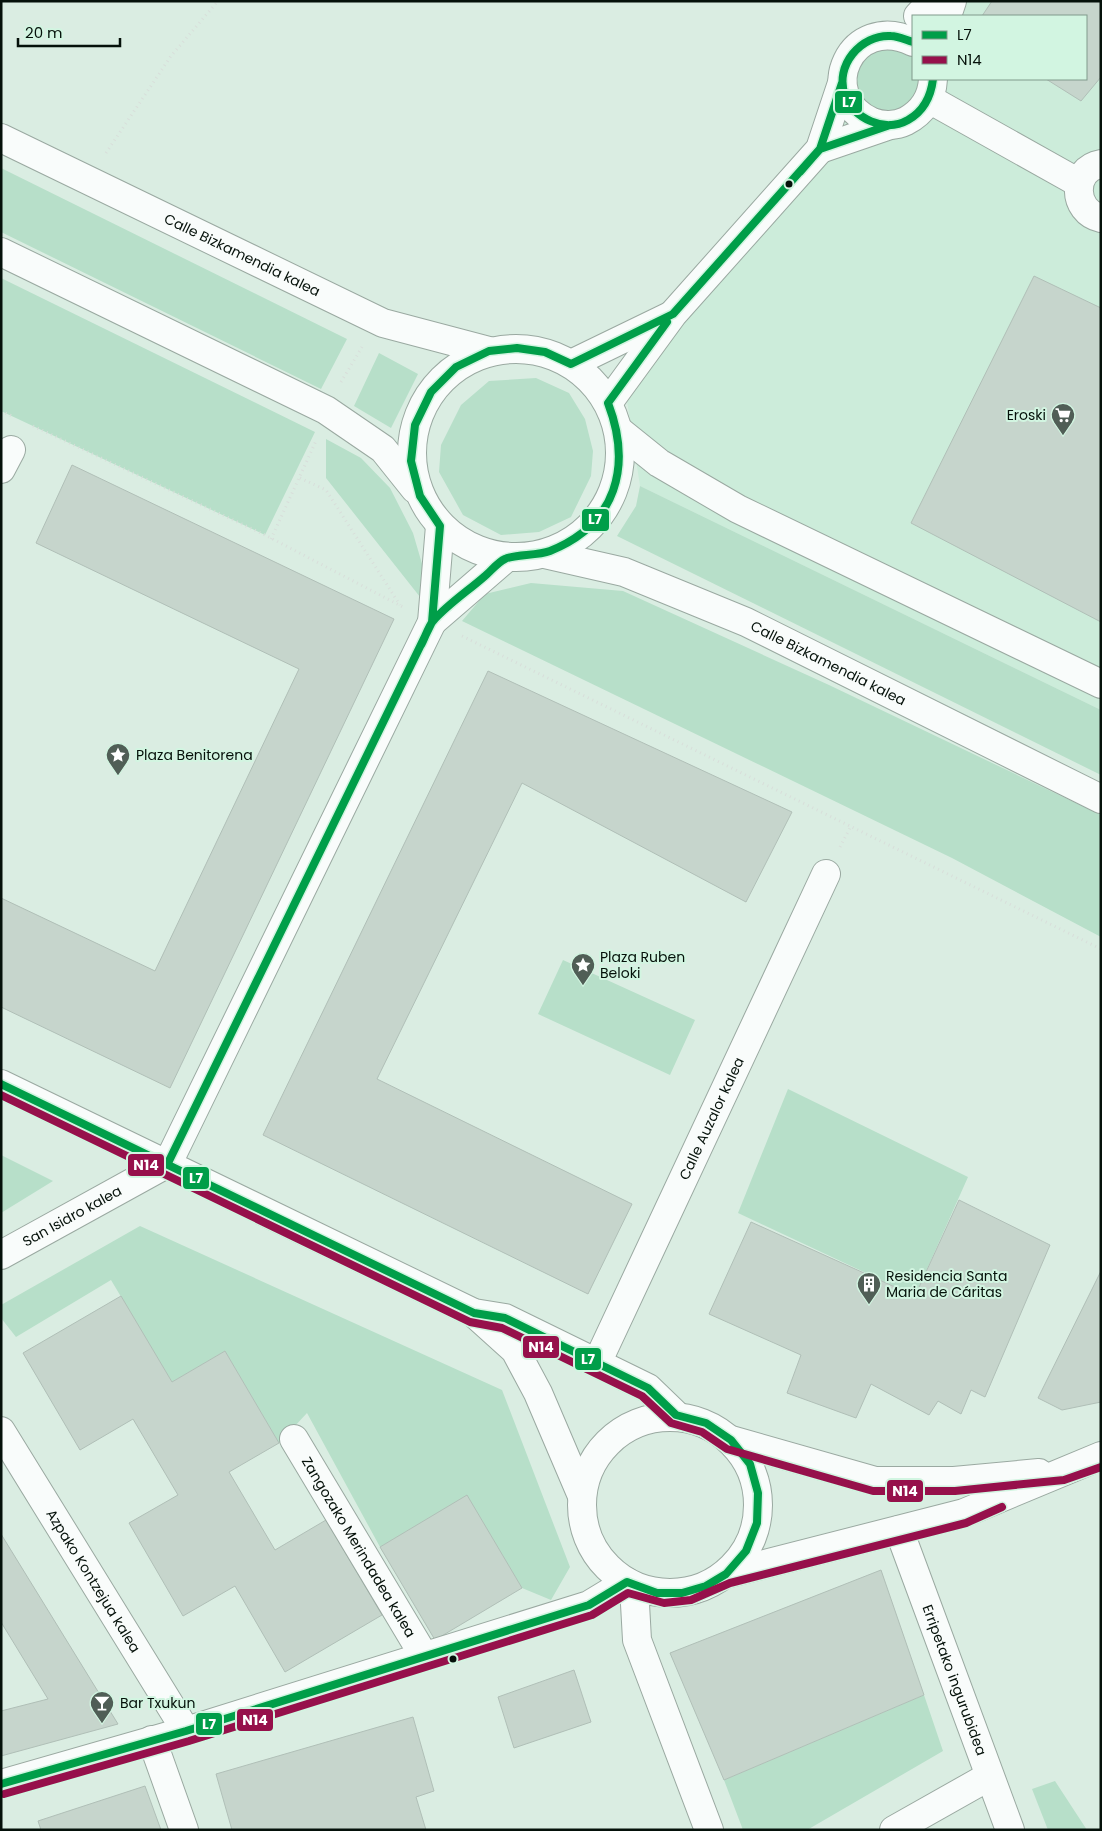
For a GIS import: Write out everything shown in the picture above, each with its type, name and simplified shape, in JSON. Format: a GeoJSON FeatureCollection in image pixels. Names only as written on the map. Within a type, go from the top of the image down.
{"type":"FeatureCollection","features":[{"type":"Feature","properties":{"kind":"main road"},"geometry":{"type":"LineString","coordinates":[[922,15],[932,1]]}},
{"type":"Feature","properties":{"kind":"main road"},"geometry":{"type":"LineString","coordinates":[[947,15],[952,1]]}},
{"type":"Feature","properties":{"kind":"main road"},"geometry":{"type":"LineString","coordinates":[[608,402],[673,314],[820,149],[847,62],[859,44],[879,35],[912,29]]}},
{"type":"Feature","properties":{"kind":"main road"},"geometry":{"type":"LineString","coordinates":[[842,83],[846,97],[853,109],[863,118],[876,124],[890,125]]}},
{"type":"Feature","properties":{"kind":"main road"},"geometry":{"type":"LineString","coordinates":[[820,149],[913,118],[931,89],[1079,183]]}},
{"type":"Feature","properties":{"kind":"main road","name":"Calle Bizkamendia kalea"},"geometry":{"type":"LineString","coordinates":[[1,138],[383,323],[489,352]]}},
{"type":"Feature","properties":{"kind":"main road"},"geometry":{"type":"LineString","coordinates":[[1101,164],[1089,168],[1079,183],[1078,191],[1082,206],[1088,212],[1101,218]]}},
{"type":"Feature","properties":{"kind":"main road"},"geometry":{"type":"LineString","coordinates":[[1,252],[326,410],[383,449],[420,496],[440,526],[459,542],[481,553],[506,558],[526,558],[545,554],[574,541],[597,520],[613,492],[620,461],[618,430],[608,402],[592,381],[571,364],[545,352],[517,348],[489,352],[456,366],[431,392],[415,425],[411,460],[420,496]]}},
{"type":"Feature","properties":{"kind":"main road"},"geometry":{"type":"LineString","coordinates":[[571,364],[673,314]]}},
{"type":"Feature","properties":{"kind":"main road"},"geometry":{"type":"LineString","coordinates":[[618,430],[658,463],[738,510],[1101,684]]}},
{"type":"Feature","properties":{"kind":"main road"},"geometry":{"type":"LineString","coordinates":[[168,1163],[432,622],[440,526]]}},
{"type":"Feature","properties":{"kind":"main road","name":"Calle Bizkamendia kalea"},"geometry":{"type":"LineString","coordinates":[[545,554],[624,572],[746,622],[1101,799]]}},
{"type":"Feature","properties":{"kind":"main road"},"geometry":{"type":"LineString","coordinates":[[432,622],[506,558]]}},
{"type":"Feature","properties":{"kind":"main road","name":"Calle Auzalor kalea"},"geometry":{"type":"LineString","coordinates":[[597,1363],[826,874]]}},
{"type":"Feature","properties":{"kind":"main road"},"geometry":{"type":"LineString","coordinates":[[1,1084],[168,1163],[474,1313],[515,1350],[538,1393],[582,1496]]}},
{"type":"Feature","properties":{"kind":"main road","name":"San Isidro kalea"},"geometry":{"type":"LineString","coordinates":[[1,1255],[168,1163]]}},
{"type":"Feature","properties":{"kind":"main road"},"geometry":{"type":"LineString","coordinates":[[474,1313],[505,1318],[648,1388],[676,1416]]}},
{"type":"Feature","properties":{"kind":"main road"},"geometry":{"type":"LineString","coordinates":[[1064,1470],[954,1481],[875,1481],[732,1440],[706,1423],[676,1416],[649,1418],[624,1429],[603,1446],[589,1470],[582,1496],[583,1522],[592,1546],[606,1566],[630,1584],[657,1593],[682,1593],[706,1586],[726,1574],[964,1513],[1101,1456]]}},
{"type":"Feature","properties":{"kind":"main road","name":"Azpako Kontzejua kalea"},"geometry":{"type":"LineString","coordinates":[[1,1431],[186,1731]]}},
{"type":"Feature","properties":{"kind":"main road","name":"Zangozako Merindadea kalea"},"geometry":{"type":"LineString","coordinates":[[294,1440],[424,1656]]}},
{"type":"Feature","properties":{"kind":"main road"},"geometry":{"type":"LineString","coordinates":[[726,1574],[746,1551],[757,1523],[758,1493],[750,1464],[732,1440]]}},
{"type":"Feature","properties":{"kind":"main road","name":"Erripetako ingurubidea"},"geometry":{"type":"LineString","coordinates":[[899,1530],[988,1777],[1010,1830]]}},
{"type":"Feature","properties":{"kind":"main road"},"geometry":{"type":"LineString","coordinates":[[630,1584],[637,1640],[709,1830]]}},
{"type":"Feature","properties":{"kind":"main road","name":"Zangozako Merindadea kalea"},"geometry":{"type":"LineString","coordinates":[[1,1784],[186,1731],[589,1605],[630,1584]]}},
{"type":"Feature","properties":{"kind":"main road"},"geometry":{"type":"LineString","coordinates":[[152,1740],[184,1830]]}},
{"type":"Feature","properties":{"kind":"main road"},"geometry":{"type":"LineString","coordinates":[[894,1830],[988,1777]]}},
{"type":"Feature","properties":{"kind":"path"},"geometry":{"type":"LineString","coordinates":[[115,138],[171,56],[218,1]]}},
{"type":"Feature","properties":{"kind":"path"},"geometry":{"type":"LineString","coordinates":[[271,539],[319,434],[326,410],[358,350],[383,323]]}},
{"type":"Feature","properties":{"kind":"path"},"geometry":{"type":"LineString","coordinates":[[1,411],[19,420]]}},
{"type":"Feature","properties":{"kind":"path"},"geometry":{"type":"LineString","coordinates":[[28,424],[271,539],[432,622],[1101,949]]}},
{"type":"Feature","properties":{"kind":"path"},"geometry":{"type":"LineString","coordinates":[[300,478],[326,490],[400,606]]}},
{"type":"Feature","properties":{"kind":"shaded area"},"geometry":{"type":"Polygon","coordinates":[[[927,1],[1101,1],[1101,710],[640,486],[625,388],[912,19],[912,80],[1087,80],[1087,15],[916,15],[927,1]]]}},
{"type":"Feature","properties":{"kind":"shaded area"},"geometry":{"type":"Polygon","coordinates":[[[861,46],[912,48],[912,80],[928,80],[903,117],[857,106],[849,63],[861,46]]]}},
{"type":"Feature","properties":{"kind":"shaded area"},"geometry":{"type":"Polygon","coordinates":[[[1,168],[347,339],[321,389],[1,232],[1,168]]]}},
{"type":"Feature","properties":{"kind":"shaded area"},"geometry":{"type":"Polygon","coordinates":[[[1,278],[315,432],[265,535],[1,411],[1,278]]]}},
{"type":"Feature","properties":{"kind":"shaded area"},"geometry":{"type":"Polygon","coordinates":[[[379,353],[418,374],[391,428],[354,406],[379,353]]]}},
{"type":"Feature","properties":{"kind":"shaded area"},"geometry":{"type":"Polygon","coordinates":[[[536,378],[569,393],[585,419],[593,451],[591,476],[571,517],[539,532],[501,535],[463,515],[439,472],[441,445],[461,405],[489,381],[536,378]]]}},
{"type":"Feature","properties":{"kind":"shaded area"},"geometry":{"type":"Polygon","coordinates":[[[326,439],[361,458],[390,488],[413,533],[427,581],[424,602],[326,478],[326,439]]]}},
{"type":"Feature","properties":{"kind":"shaded area"},"geometry":{"type":"Polygon","coordinates":[[[640,486],[1101,710],[1101,775],[617,536],[636,506],[640,486]]]}},
{"type":"Feature","properties":{"kind":"shaded area"},"geometry":{"type":"Polygon","coordinates":[[[531,583],[623,591],[829,685],[1101,815],[1101,937],[952,858],[462,621],[485,594],[531,583]]]}},
{"type":"Feature","properties":{"kind":"shaded area"},"geometry":{"type":"Polygon","coordinates":[[[563,960],[695,1020],[670,1075],[538,1014],[563,960]]]}},
{"type":"Feature","properties":{"kind":"shaded area"},"geometry":{"type":"Polygon","coordinates":[[[788,1089],[968,1177],[915,1296],[738,1213],[788,1089]]]}},
{"type":"Feature","properties":{"kind":"shaded area"},"geometry":{"type":"Polygon","coordinates":[[[1,1155],[53,1181],[1,1213],[1,1155]]]}},
{"type":"Feature","properties":{"kind":"shaded area"},"geometry":{"type":"Polygon","coordinates":[[[140,1226],[502,1390],[570,1567],[551,1600],[522,1588],[467,1496],[380,1547],[307,1413],[279,1443],[225,1351],[172,1382],[111,1280],[16,1337],[1,1318],[1,1305],[140,1226]]]}},
{"type":"Feature","properties":{"kind":"shaded area"},"geometry":{"type":"Polygon","coordinates":[[[924,1695],[943,1751],[807,1830],[743,1830],[724,1780],[924,1695]]]}},
{"type":"Feature","properties":{"kind":"shaded area"},"geometry":{"type":"Polygon","coordinates":[[[1055,1781],[1087,1830],[1048,1830],[1032,1789],[1055,1781]]]}},
{"type":"Feature","properties":{"kind":"building"},"geometry":{"type":"Polygon","coordinates":[[[992,1],[1101,1],[1101,77],[1081,101],[1048,80],[1087,80],[1087,15],[983,15],[992,1]]]}},
{"type":"Feature","properties":{"kind":"building"},"geometry":{"type":"Polygon","coordinates":[[[1034,276],[1101,308],[1101,622],[911,523],[1034,276]]]}},
{"type":"Feature","properties":{"kind":"building"},"geometry":{"type":"Polygon","coordinates":[[[72,465],[394,619],[170,1088],[1,1007],[1,898],[155,971],[299,669],[36,543],[72,465]]]}},
{"type":"Feature","properties":{"kind":"building"},"geometry":{"type":"Polygon","coordinates":[[[488,671],[792,812],[746,902],[522,783],[377,1079],[632,1204],[588,1294],[263,1135],[488,671]]]}},
{"type":"Feature","properties":{"kind":"building","name":"Residencia Santa Maria de Cáritas"},"geometry":{"type":"Polygon","coordinates":[[[959,1200],[1050,1245],[985,1397],[971,1390],[961,1414],[938,1401],[929,1415],[871,1384],[856,1418],[787,1393],[801,1355],[709,1314],[751,1222],[915,1296],[959,1200]]]}},
{"type":"Feature","properties":{"kind":"building"},"geometry":{"type":"Polygon","coordinates":[[[1101,1271],[1101,1402],[1062,1410],[1038,1398],[1101,1271]]]}},
{"type":"Feature","properties":{"kind":"building"},"geometry":{"type":"Polygon","coordinates":[[[121,1296],[172,1382],[225,1351],[279,1443],[229,1472],[275,1550],[326,1520],[382,1615],[285,1672],[235,1586],[183,1616],[129,1523],[178,1495],[133,1419],[80,1450],[23,1353],[121,1296]]]}},
{"type":"Feature","properties":{"kind":"building"},"geometry":{"type":"Polygon","coordinates":[[[467,1495],[522,1588],[435,1640],[380,1547],[467,1495]]]}},
{"type":"Feature","properties":{"kind":"building"},"geometry":{"type":"Polygon","coordinates":[[[1,1534],[118,1724],[1,1756],[1,1711],[48,1699],[1,1622],[1,1534]]]}},
{"type":"Feature","properties":{"kind":"building"},"geometry":{"type":"Polygon","coordinates":[[[881,1570],[924,1695],[724,1780],[670,1653],[881,1570]]]}},
{"type":"Feature","properties":{"kind":"building"},"geometry":{"type":"Polygon","coordinates":[[[574,1670],[591,1722],[514,1748],[498,1697],[574,1670]]]}},
{"type":"Feature","properties":{"kind":"building"},"geometry":{"type":"Polygon","coordinates":[[[413,1717],[434,1791],[416,1797],[426,1830],[232,1830],[216,1774],[413,1717]]]}},
{"type":"Feature","properties":{"kind":"building"},"geometry":{"type":"Polygon","coordinates":[[[145,1786],[161,1830],[41,1830],[38,1821],[145,1786]]]}},
{"type":"Feature","properties":{"kind":"transit line","name":"L7"},"geometry":{"type":"LineString","coordinates":[[912,42],[894,36],[880,37],[860,46],[847,63],[843,73],[845,95],[849,103],[855,111],[871,121],[880,124],[899,124],[914,116],[922,108],[928,97],[933,80]]}},
{"type":"Feature","properties":{"kind":"transit line","name":"L7"},"geometry":{"type":"LineString","coordinates":[[800,172],[820,149],[842,83]]}},
{"type":"Feature","properties":{"kind":"transit line","name":"L7"},"geometry":{"type":"LineString","coordinates":[[168,1163],[432,622],[440,526],[420,496],[411,461],[415,425],[431,392],[456,367],[489,351],[517,348],[545,352],[571,364],[673,314],[820,149],[890,125]]}},
{"type":"Feature","properties":{"kind":"transit line","name":"L7"},"geometry":{"type":"LineString","coordinates":[[421,645],[431,623],[500,562],[509,557],[550,551],[573,539],[591,525],[604,509],[613,491],[618,470],[615,426],[608,403],[667,322]]}},
{"type":"Feature","properties":{"kind":"transit line","name":"L7"},"geometry":{"type":"LineString","coordinates":[[1,1084],[474,1313],[505,1318],[648,1388],[676,1415],[706,1423],[731,1440],[750,1464],[758,1493],[757,1523],[746,1551],[726,1574],[706,1586],[682,1593],[657,1593],[627,1582],[589,1605],[186,1731],[1,1784]]}},
{"type":"Feature","properties":{"kind":"transit line","name":"N14"},"geometry":{"type":"LineString","coordinates":[[1,1095],[470,1322],[502,1328],[642,1396],[671,1423],[702,1432],[727,1449],[873,1491],[955,1491],[1064,1480],[1101,1467]]}},
{"type":"Feature","properties":{"kind":"transit line","name":"N14"},"geometry":{"type":"LineString","coordinates":[[4,1794],[189,1741],[592,1615],[628,1593],[664,1603],[691,1600],[730,1583],[966,1523],[1002,1507]]}},
{"type":"Feature","properties":{"kind":"place","name":"Eroski"},"geometry":{"type":"Point","coordinates":[1063,436]}},
{"type":"Feature","properties":{"kind":"place","name":"Plaza Benitorena"},"geometry":{"type":"Point","coordinates":[118,776]}},
{"type":"Feature","properties":{"kind":"place","name":"Plaza Ruben Beloki"},"geometry":{"type":"Point","coordinates":[583,986]}},
{"type":"Feature","properties":{"kind":"place","name":"Residencia Santa Maria de Cáritas"},"geometry":{"type":"Point","coordinates":[869,1305]}},
{"type":"Feature","properties":{"kind":"place","name":"Bar Txukun"},"geometry":{"type":"Point","coordinates":[102,1724]}}]}
